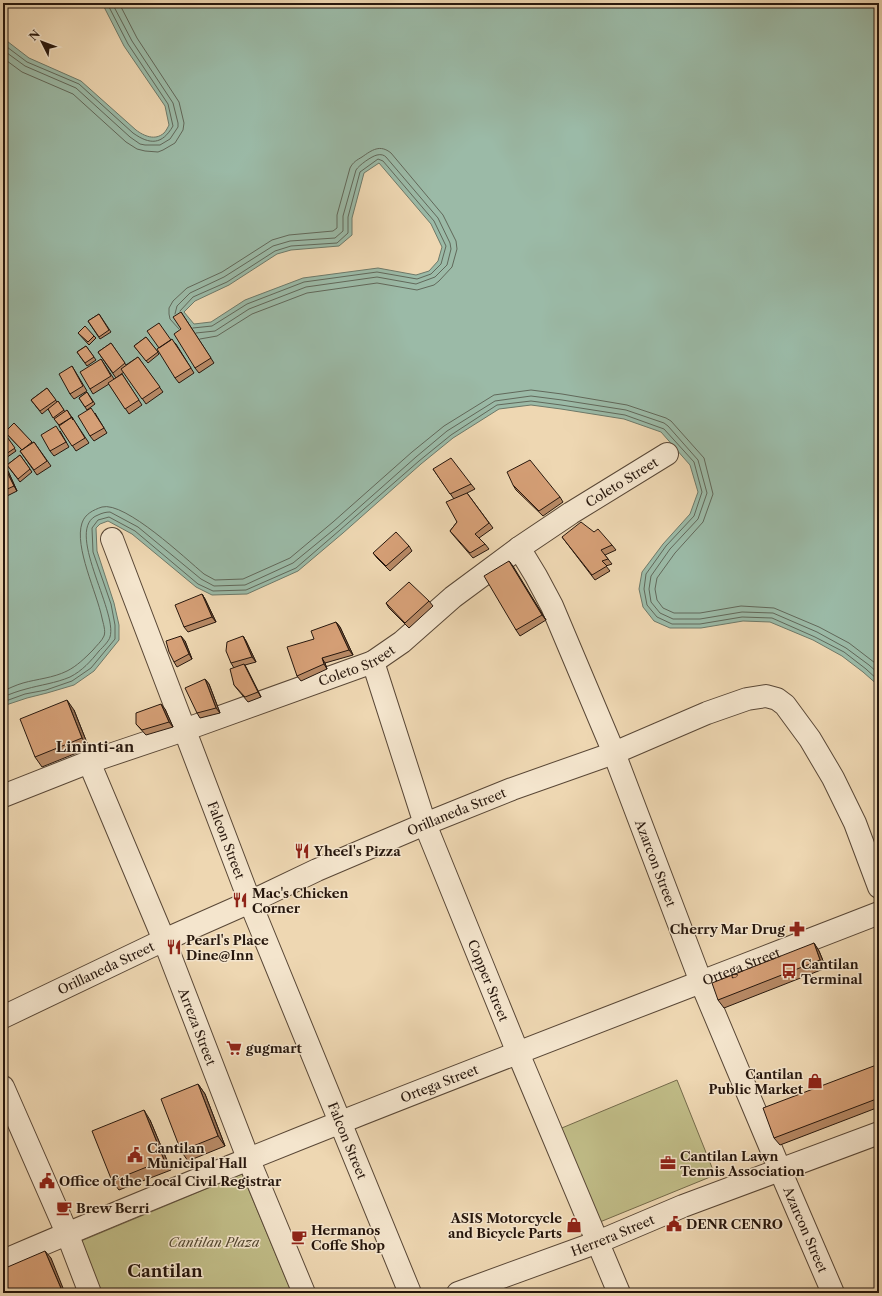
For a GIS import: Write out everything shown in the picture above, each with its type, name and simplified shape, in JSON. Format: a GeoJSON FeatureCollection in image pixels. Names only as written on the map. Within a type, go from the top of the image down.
{"type":"FeatureCollection","features":[{"type":"Feature","properties":{"kind":"street","name":"Coleto Street"},"geometry":{"type":"LineString","coordinates":[[3,796],[89,762],[184,730],[373,662],[402,642],[452,597],[518,548],[571,513],[667,454]]}},
{"type":"Feature","properties":{"kind":"street","name":"Falcon Street"},"geometry":{"type":"LineString","coordinates":[[112,540],[250,902],[410,1293]]}},
{"type":"Feature","properties":{"kind":"street","name":"Azarcon Street"},"geometry":{"type":"LineString","coordinates":[[518,548],[536,576],[552,606],[614,752],[701,982],[832,1293]]}},
{"type":"Feature","properties":{"kind":"street","name":"Copper Street"},"geometry":{"type":"LineString","coordinates":[[373,662],[425,824],[518,1053],[619,1293]]}},
{"type":"Feature","properties":{"kind":"street","name":"Orillaneda Street"},"geometry":{"type":"LineString","coordinates":[[3,1017],[164,940],[250,902],[317,870],[425,824],[512,789],[614,752],[707,713],[746,699],[766,696],[777,699],[785,706],[810,739],[833,778],[855,823],[879,887]]}},
{"type":"Feature","properties":{"kind":"street","name":"Arreza Street"},"geometry":{"type":"LineString","coordinates":[[89,762],[164,940],[248,1158],[304,1293]]}},
{"type":"Feature","properties":{"kind":"street","name":"Ortega Street"},"geometry":{"type":"LineString","coordinates":[[3,1261],[248,1158],[879,913]]}},
{"type":"Feature","properties":{"kind":"street"},"geometry":{"type":"LineString","coordinates":[[3,1087],[67,1233],[90,1293]]}},
{"type":"Feature","properties":{"kind":"street","name":"Herrera Street"},"geometry":{"type":"LineString","coordinates":[[458,1293],[598,1242],[683,1206],[879,1133]]}},
{"type":"Feature","properties":{"kind":"green space"},"geometry":{"type":"Polygon","coordinates":[[[677,1080],[715,1175],[595,1224],[557,1130],[677,1080]]]}},
{"type":"Feature","properties":{"kind":"green space","name":"Cantilan Plaza"},"geometry":{"type":"Polygon","coordinates":[[[242,1174],[292,1293],[101,1293],[81,1241],[242,1174]]]}},
{"type":"Feature","properties":{"kind":"water"},"geometry":{"type":"Polygon","coordinates":[[[102,3],[879,3],[879,686],[842,656],[813,640],[770,622],[743,621],[701,628],[670,628],[654,621],[643,607],[639,589],[642,572],[663,544],[690,514],[698,492],[690,465],[661,432],[624,419],[531,405],[499,409],[453,438],[298,571],[247,594],[212,595],[196,587],[132,534],[108,521],[100,524],[96,528],[97,551],[114,603],[119,625],[119,640],[94,671],[74,685],[3,706],[3,38],[29,58],[81,81],[136,130],[146,136],[157,137],[165,132],[169,125],[165,106],[124,46],[102,3]],[[379,163],[364,173],[352,218],[352,235],[339,246],[291,250],[277,254],[229,285],[195,301],[184,312],[194,324],[211,322],[245,300],[303,278],[378,268],[416,275],[429,271],[438,261],[442,247],[431,224],[379,163]]]}},
{"type":"Feature","properties":{"kind":"building"},"geometry":{"type":"Polygon","coordinates":[[[181,312],[211,358],[195,368],[174,334],[181,329],[173,317],[181,312]]]}},
{"type":"Feature","properties":{"kind":"building"},"geometry":{"type":"Polygon","coordinates":[[[99,314],[109,330],[99,337],[88,321],[99,314]]]}},
{"type":"Feature","properties":{"kind":"building"},"geometry":{"type":"Polygon","coordinates":[[[159,323],[171,340],[159,348],[147,331],[159,323]]]}},
{"type":"Feature","properties":{"kind":"building"},"geometry":{"type":"Polygon","coordinates":[[[85,326],[94,336],[88,342],[78,333],[85,326]]]}},
{"type":"Feature","properties":{"kind":"building"},"geometry":{"type":"Polygon","coordinates":[[[146,337],[158,352],[146,361],[134,346],[146,337]]]}},
{"type":"Feature","properties":{"kind":"building"},"geometry":{"type":"Polygon","coordinates":[[[172,339],[191,368],[175,378],[157,349],[172,339]]]}},
{"type":"Feature","properties":{"kind":"building"},"geometry":{"type":"Polygon","coordinates":[[[111,343],[125,363],[113,373],[98,352],[111,343]]]}},
{"type":"Feature","properties":{"kind":"building"},"geometry":{"type":"Polygon","coordinates":[[[86,346],[94,357],[85,363],[77,352],[86,346]]]}},
{"type":"Feature","properties":{"kind":"building"},"geometry":{"type":"Polygon","coordinates":[[[138,357],[160,387],[142,399],[121,369],[138,357]]]}},
{"type":"Feature","properties":{"kind":"building"},"geometry":{"type":"Polygon","coordinates":[[[101,359],[111,376],[90,389],[80,372],[101,359]]]}},
{"type":"Feature","properties":{"kind":"building"},"geometry":{"type":"Polygon","coordinates":[[[72,366],[83,386],[70,394],[59,374],[72,366]]]}},
{"type":"Feature","properties":{"kind":"building"},"geometry":{"type":"Polygon","coordinates":[[[122,374],[139,400],[125,409],[108,383],[122,374]]]}},
{"type":"Feature","properties":{"kind":"building"},"geometry":{"type":"Polygon","coordinates":[[[47,388],[56,400],[40,411],[31,400],[47,388]]]}},
{"type":"Feature","properties":{"kind":"building"},"geometry":{"type":"Polygon","coordinates":[[[87,392],[93,402],[85,407],[79,398],[87,392]]]}},
{"type":"Feature","properties":{"kind":"building"},"geometry":{"type":"Polygon","coordinates":[[[58,401],[64,410],[53,418],[48,409],[58,401]]]}},
{"type":"Feature","properties":{"kind":"building"},"geometry":{"type":"Polygon","coordinates":[[[91,408],[104,428],[90,436],[78,416],[91,408]]]}},
{"type":"Feature","properties":{"kind":"building"},"geometry":{"type":"Polygon","coordinates":[[[67,410],[71,417],[59,425],[54,419],[67,410]]]}},
{"type":"Feature","properties":{"kind":"building"},"geometry":{"type":"Polygon","coordinates":[[[72,417],[85,438],[72,446],[59,426],[72,417]]]}},
{"type":"Feature","properties":{"kind":"building"},"geometry":{"type":"Polygon","coordinates":[[[14,423],[32,442],[22,450],[5,432],[14,423]]]}},
{"type":"Feature","properties":{"kind":"building"},"geometry":{"type":"Polygon","coordinates":[[[56,426],[66,442],[50,451],[41,435],[56,426]]]}},
{"type":"Feature","properties":{"kind":"building"},"geometry":{"type":"Polygon","coordinates":[[[5,434],[15,448],[3,456],[3,435],[5,434]]]}},
{"type":"Feature","properties":{"kind":"building"},"geometry":{"type":"Polygon","coordinates":[[[34,442],[47,461],[34,470],[20,451],[34,442]]]}},
{"type":"Feature","properties":{"kind":"building"},"geometry":{"type":"Polygon","coordinates":[[[20,455],[30,469],[18,479],[7,465],[20,455]]]}},
{"type":"Feature","properties":{"kind":"building"},"geometry":{"type":"Polygon","coordinates":[[[451,458],[471,484],[450,494],[433,469],[451,458]]]}},
{"type":"Feature","properties":{"kind":"building"},"geometry":{"type":"Polygon","coordinates":[[[530,460],[560,497],[539,511],[513,485],[507,472],[530,460]]]}},
{"type":"Feature","properties":{"kind":"building"},"geometry":{"type":"Polygon","coordinates":[[[4,466],[14,486],[3,491],[3,467],[4,466]]]}},
{"type":"Feature","properties":{"kind":"building"},"geometry":{"type":"Polygon","coordinates":[[[467,493],[489,523],[475,534],[485,544],[470,553],[450,531],[457,522],[446,502],[467,493]]]}},
{"type":"Feature","properties":{"kind":"building"},"geometry":{"type":"Polygon","coordinates":[[[581,522],[594,532],[598,529],[612,545],[601,550],[608,559],[602,561],[607,566],[592,575],[562,537],[581,522]]]}},
{"type":"Feature","properties":{"kind":"building"},"geometry":{"type":"Polygon","coordinates":[[[396,532],[409,546],[386,566],[373,553],[396,532]]]}},
{"type":"Feature","properties":{"kind":"building"},"geometry":{"type":"Polygon","coordinates":[[[509,561],[542,615],[516,630],[484,576],[509,561]]]}},
{"type":"Feature","properties":{"kind":"building"},"geometry":{"type":"Polygon","coordinates":[[[409,582],[429,601],[405,623],[386,603],[409,582]]]}},
{"type":"Feature","properties":{"kind":"building"},"geometry":{"type":"Polygon","coordinates":[[[202,594],[212,617],[184,627],[175,605],[202,594]]]}},
{"type":"Feature","properties":{"kind":"building"},"geometry":{"type":"Polygon","coordinates":[[[336,622],[349,650],[322,658],[324,664],[297,676],[287,647],[314,639],[311,631],[336,622]]]}},
{"type":"Feature","properties":{"kind":"building"},"geometry":{"type":"Polygon","coordinates":[[[181,636],[189,654],[174,662],[166,641],[181,636]]]}},
{"type":"Feature","properties":{"kind":"building"},"geometry":{"type":"Polygon","coordinates":[[[243,636],[252,657],[231,663],[226,651],[227,642],[243,636]]]}},
{"type":"Feature","properties":{"kind":"building"},"geometry":{"type":"Polygon","coordinates":[[[244,664],[258,692],[245,697],[234,685],[230,669],[244,664]]]}},
{"type":"Feature","properties":{"kind":"building"},"geometry":{"type":"Polygon","coordinates":[[[205,679],[216,708],[197,713],[185,688],[205,679]]]}},
{"type":"Feature","properties":{"kind":"building"},"geometry":{"type":"Polygon","coordinates":[[[67,700],[82,738],[35,757],[20,719],[67,700]]]}},
{"type":"Feature","properties":{"kind":"building"},"geometry":{"type":"Polygon","coordinates":[[[161,704],[169,722],[142,730],[136,724],[136,713],[161,704]]]}},
{"type":"Feature","properties":{"kind":"building"},"geometry":{"type":"Polygon","coordinates":[[[814,943],[820,960],[718,1000],[712,983],[814,943]]]}},
{"type":"Feature","properties":{"kind":"building"},"geometry":{"type":"Polygon","coordinates":[[[879,1064],[879,1098],[774,1138],[763,1108],[879,1064]]]}},
{"type":"Feature","properties":{"kind":"building"},"geometry":{"type":"Polygon","coordinates":[[[198,1084],[218,1136],[181,1151],[161,1099],[198,1084]]]}},
{"type":"Feature","properties":{"kind":"building","name":"Cantilan Municipal Hall"},"geometry":{"type":"Polygon","coordinates":[[[144,1110],[164,1160],[112,1181],[92,1131],[144,1110]]]}},
{"type":"Feature","properties":{"kind":"building"},"geometry":{"type":"Polygon","coordinates":[[[45,1251],[63,1293],[8,1293],[3,1281],[3,1269],[45,1251]]]}},
{"type":"Feature","properties":{"kind":"place","name":"Yheel's Pizza"},"geometry":{"type":"Point","coordinates":[302,851]}},
{"type":"Feature","properties":{"kind":"place","name":"Mac's Chicken Corner"},"geometry":{"type":"Point","coordinates":[240,900]}},
{"type":"Feature","properties":{"kind":"place","name":"Cherry Mar Drug"},"geometry":{"type":"Point","coordinates":[797,929]}},
{"type":"Feature","properties":{"kind":"place","name":"Pearl's Place Dine@Inn"},"geometry":{"type":"Point","coordinates":[174,947]}},
{"type":"Feature","properties":{"kind":"place","name":"Cantilan Terminal"},"geometry":{"type":"Point","coordinates":[789,971]}},
{"type":"Feature","properties":{"kind":"place","name":"gugmart"},"geometry":{"type":"Point","coordinates":[234,1048]}},
{"type":"Feature","properties":{"kind":"place","name":"Cantilan Public Market"},"geometry":{"type":"Point","coordinates":[815,1081]}},
{"type":"Feature","properties":{"kind":"place","name":"Cantilan Municipal Hall"},"geometry":{"type":"Point","coordinates":[135,1155]}},
{"type":"Feature","properties":{"kind":"place","name":"Cantilan Lawn Tennis Association"},"geometry":{"type":"Point","coordinates":[668,1163]}},
{"type":"Feature","properties":{"kind":"place","name":"Office of the Local Civil Registrar"},"geometry":{"type":"Point","coordinates":[47,1181]}},
{"type":"Feature","properties":{"kind":"place","name":"Brew Berri"},"geometry":{"type":"Point","coordinates":[64,1208]}},
{"type":"Feature","properties":{"kind":"place","name":"DENR CENRO"},"geometry":{"type":"Point","coordinates":[674,1224]}},
{"type":"Feature","properties":{"kind":"place","name":"ASIS Motorcycle and Bicycle Parts"},"geometry":{"type":"Point","coordinates":[574,1225]}},
{"type":"Feature","properties":{"kind":"place","name":"Hermanos Coffe Shop"},"geometry":{"type":"Point","coordinates":[299,1237]}},
{"type":"Feature","properties":{"kind":"district","name":"Lininti-an"},"geometry":{"type":"Point","coordinates":[95,746]}},
{"type":"Feature","properties":{"kind":"district","name":"Cantilan"},"geometry":{"type":"Point","coordinates":[165,1271]}}]}
